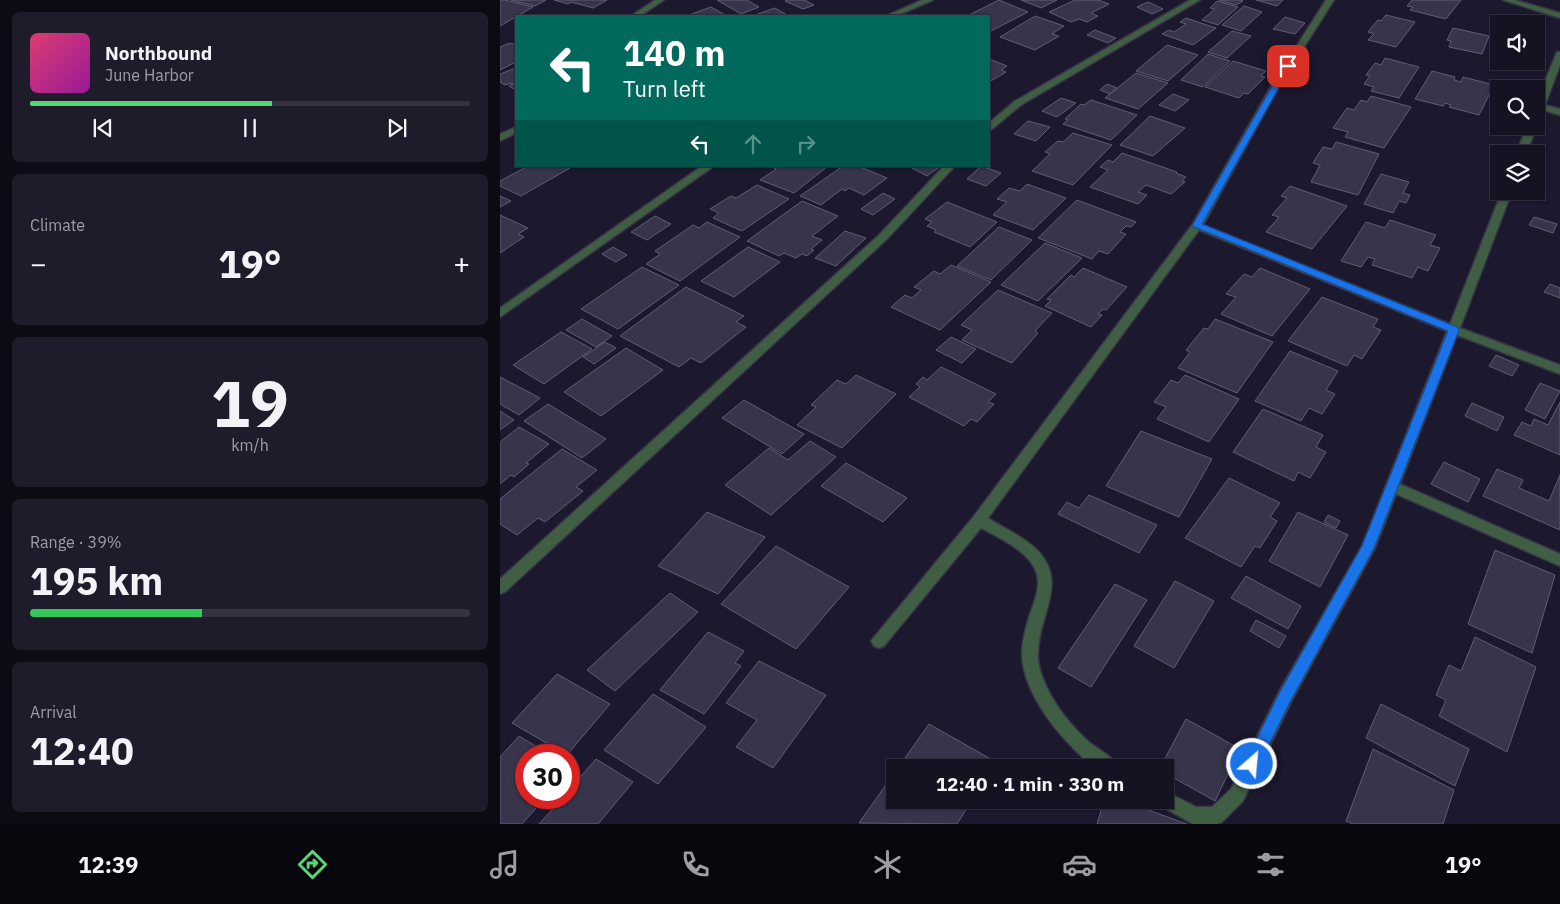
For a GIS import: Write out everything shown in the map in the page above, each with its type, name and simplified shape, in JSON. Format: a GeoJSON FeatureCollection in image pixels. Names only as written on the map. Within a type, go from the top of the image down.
{"type":"FeatureCollection","features":[{"type":"Feature","properties":{"kind":"street"},"geometry":{"type":"LineString","coordinates":[[637,15],[660,0]]}},
{"type":"Feature","properties":{"kind":"street"},"geometry":{"type":"LineString","coordinates":[[892,15],[929,0]]}},
{"type":"Feature","properties":{"kind":"street"},"geometry":{"type":"LineString","coordinates":[[990,125],[1018,103],[1196,0]]}},
{"type":"Feature","properties":{"kind":"street"},"geometry":{"type":"LineString","coordinates":[[879,641],[979,520],[1197,226],[1277,82],[1330,0]]}},
{"type":"Feature","properties":{"kind":"street"},"geometry":{"type":"LineString","coordinates":[[1506,0],[1560,16]]}},
{"type":"Feature","properties":{"kind":"street"},"geometry":{"type":"LineString","coordinates":[[1545,93],[1560,54]]}},
{"type":"Feature","properties":{"kind":"street"},"geometry":{"type":"LineString","coordinates":[[1545,108],[1560,112]]}},
{"type":"Feature","properties":{"kind":"street"},"geometry":{"type":"LineString","coordinates":[[500,138],[515,130]]}},
{"type":"Feature","properties":{"kind":"street"},"geometry":{"type":"LineString","coordinates":[[500,313],[708,167]]}},
{"type":"Feature","properties":{"kind":"street"},"geometry":{"type":"LineString","coordinates":[[500,588],[884,237],[949,167]]}},
{"type":"Feature","properties":{"kind":"street"},"geometry":{"type":"LineString","coordinates":[[1174,804],[1194,816],[1216,816],[1236,795],[1286,695],[1368,548],[1504,200]]}},
{"type":"Feature","properties":{"kind":"street"},"geometry":{"type":"LineString","coordinates":[[1197,226],[1454,330],[1560,370]]}},
{"type":"Feature","properties":{"kind":"street"},"geometry":{"type":"LineString","coordinates":[[1393,487],[1560,560]]}},
{"type":"Feature","properties":{"kind":"street"},"geometry":{"type":"LineString","coordinates":[[979,520],[1023,545],[1042,568],[1046,593],[1036,621],[1030,656],[1040,690],[1069,734],[1095,759]]}},
{"type":"Feature","properties":{"kind":"building"},"geometry":{"type":"Polygon","coordinates":[[[500,0],[533,7],[519,15],[515,15],[515,17],[500,26],[500,0]]]}},
{"type":"Feature","properties":{"kind":"building"},"geometry":{"type":"Polygon","coordinates":[[[511,0],[546,0],[535,6],[511,0]]]}},
{"type":"Feature","properties":{"kind":"building"},"geometry":{"type":"Polygon","coordinates":[[[554,0],[607,0],[593,8],[554,0]]]}},
{"type":"Feature","properties":{"kind":"building"},"geometry":{"type":"Polygon","coordinates":[[[717,0],[747,0],[759,7],[741,14],[717,0]]]}},
{"type":"Feature","properties":{"kind":"building"},"geometry":{"type":"Polygon","coordinates":[[[804,0],[814,5],[803,9],[785,1],[804,0]]]}},
{"type":"Feature","properties":{"kind":"building"},"geometry":{"type":"Polygon","coordinates":[[[999,0],[1028,12],[990,31],[990,15],[969,15],[999,0]]]}},
{"type":"Feature","properties":{"kind":"building"},"geometry":{"type":"Polygon","coordinates":[[[1021,0],[1057,0],[1041,8],[1021,0]]]}},
{"type":"Feature","properties":{"kind":"building"},"geometry":{"type":"Polygon","coordinates":[[[1075,0],[1098,0],[1109,4],[1091,13],[1098,16],[1087,22],[1079,19],[1071,22],[1049,12],[1075,0]]]}},
{"type":"Feature","properties":{"kind":"building"},"geometry":{"type":"Polygon","coordinates":[[[1219,0],[1240,0],[1243,1],[1236,5],[1219,0]]]}},
{"type":"Feature","properties":{"kind":"building"},"geometry":{"type":"Polygon","coordinates":[[[1256,0],[1283,0],[1277,6],[1256,0]]]}},
{"type":"Feature","properties":{"kind":"building"},"geometry":{"type":"Polygon","coordinates":[[[1412,0],[1461,0],[1446,19],[1410,10],[1413,7],[1407,6],[1412,0]]]}},
{"type":"Feature","properties":{"kind":"building"},"geometry":{"type":"Polygon","coordinates":[[[1217,1],[1238,7],[1218,25],[1202,20],[1215,9],[1210,8],[1217,1]]]}},
{"type":"Feature","properties":{"kind":"building"},"geometry":{"type":"Polygon","coordinates":[[[1148,2],[1163,9],[1152,14],[1137,7],[1148,2]]]}},
{"type":"Feature","properties":{"kind":"building"},"geometry":{"type":"Polygon","coordinates":[[[1244,6],[1262,12],[1241,31],[1222,25],[1244,6]]]}},
{"type":"Feature","properties":{"kind":"building"},"geometry":{"type":"Polygon","coordinates":[[[711,7],[725,15],[689,15],[711,7]]]}},
{"type":"Feature","properties":{"kind":"building"},"geometry":{"type":"Polygon","coordinates":[[[775,8],[787,15],[755,15],[775,8]]]}},
{"type":"Feature","properties":{"kind":"building"},"geometry":{"type":"Polygon","coordinates":[[[1386,15],[1415,22],[1396,47],[1368,40],[1374,34],[1368,32],[1378,20],[1381,21],[1386,15]]]}},
{"type":"Feature","properties":{"kind":"building"},"geometry":{"type":"Polygon","coordinates":[[[1035,16],[1064,26],[1052,34],[1059,36],[1035,50],[1000,37],[1035,16]]]}},
{"type":"Feature","properties":{"kind":"building"},"geometry":{"type":"Polygon","coordinates":[[[1285,17],[1305,23],[1295,34],[1273,29],[1285,17]]]}},
{"type":"Feature","properties":{"kind":"building"},"geometry":{"type":"Polygon","coordinates":[[[1186,18],[1216,28],[1193,45],[1162,34],[1169,30],[1174,32],[1186,24],[1180,22],[1186,18]]]}},
{"type":"Feature","properties":{"kind":"building"},"geometry":{"type":"Polygon","coordinates":[[[1453,28],[1489,36],[1482,54],[1449,47],[1451,41],[1447,40],[1453,28]]]}},
{"type":"Feature","properties":{"kind":"building"},"geometry":{"type":"Polygon","coordinates":[[[1095,30],[1116,38],[1108,43],[1087,35],[1095,30]]]}},
{"type":"Feature","properties":{"kind":"building"},"geometry":{"type":"Polygon","coordinates":[[[1232,31],[1251,36],[1227,58],[1208,52],[1232,31]]]}},
{"type":"Feature","properties":{"kind":"building"},"geometry":{"type":"Polygon","coordinates":[[[510,43],[515,45],[515,62],[500,70],[500,47],[510,43]]]}},
{"type":"Feature","properties":{"kind":"building"},"geometry":{"type":"Polygon","coordinates":[[[1167,45],[1198,55],[1168,81],[1136,71],[1167,45]]]}},
{"type":"Feature","properties":{"kind":"building"},"geometry":{"type":"Polygon","coordinates":[[[1208,54],[1230,61],[1203,87],[1181,80],[1208,54]]]}},
{"type":"Feature","properties":{"kind":"building"},"geometry":{"type":"Polygon","coordinates":[[[1385,58],[1419,67],[1399,98],[1371,91],[1374,87],[1364,84],[1370,76],[1366,75],[1375,63],[1381,65],[1385,58]]]}},
{"type":"Feature","properties":{"kind":"building"},"geometry":{"type":"Polygon","coordinates":[[[990,59],[1007,66],[1001,70],[1006,72],[990,81],[990,59]]]}},
{"type":"Feature","properties":{"kind":"building"},"geometry":{"type":"Polygon","coordinates":[[[1233,61],[1266,71],[1261,76],[1265,77],[1248,94],[1244,93],[1239,98],[1205,87],[1233,61]]]}},
{"type":"Feature","properties":{"kind":"building"},"geometry":{"type":"Polygon","coordinates":[[[515,68],[515,89],[509,86],[513,84],[511,83],[505,85],[500,82],[500,74],[515,68]]]}},
{"type":"Feature","properties":{"kind":"building"},"geometry":{"type":"Polygon","coordinates":[[[1432,71],[1455,77],[1454,80],[1461,82],[1463,77],[1490,84],[1490,93],[1479,115],[1449,107],[1451,105],[1445,103],[1443,106],[1415,99],[1432,71]]]}},
{"type":"Feature","properties":{"kind":"building"},"geometry":{"type":"Polygon","coordinates":[[[1136,73],[1168,83],[1138,109],[1105,98],[1136,73]]]}},
{"type":"Feature","properties":{"kind":"building"},"geometry":{"type":"Polygon","coordinates":[[[1107,84],[1117,88],[1110,94],[1100,90],[1107,84]]]}},
{"type":"Feature","properties":{"kind":"building"},"geometry":{"type":"Polygon","coordinates":[[[1173,94],[1189,100],[1175,111],[1159,105],[1173,94]]]}},
{"type":"Feature","properties":{"kind":"building"},"geometry":{"type":"Polygon","coordinates":[[[1371,96],[1411,107],[1384,148],[1345,137],[1348,132],[1333,128],[1347,108],[1354,110],[1361,100],[1367,102],[1371,96]]]}},
{"type":"Feature","properties":{"kind":"building"},"geometry":{"type":"Polygon","coordinates":[[[1061,98],[1076,103],[1057,117],[1042,111],[1061,98]]]}},
{"type":"Feature","properties":{"kind":"building"},"geometry":{"type":"Polygon","coordinates":[[[1091,100],[1137,115],[1111,140],[1063,124],[1068,120],[1065,119],[1081,104],[1084,105],[1091,100]]]}},
{"type":"Feature","properties":{"kind":"building"},"geometry":{"type":"Polygon","coordinates":[[[1150,116],[1185,128],[1153,156],[1120,145],[1150,116]]]}},
{"type":"Feature","properties":{"kind":"building"},"geometry":{"type":"Polygon","coordinates":[[[1028,121],[1050,127],[1036,141],[1014,134],[1028,121]]]}},
{"type":"Feature","properties":{"kind":"building"},"geometry":{"type":"Polygon","coordinates":[[[1073,133],[1112,145],[1073,185],[1032,171],[1050,154],[1045,152],[1058,141],[1063,142],[1073,133]]]}},
{"type":"Feature","properties":{"kind":"building"},"geometry":{"type":"Polygon","coordinates":[[[1336,142],[1379,154],[1358,195],[1311,182],[1320,165],[1313,163],[1323,147],[1332,149],[1336,142]]]}},
{"type":"Feature","properties":{"kind":"building"},"geometry":{"type":"Polygon","coordinates":[[[1122,153],[1177,172],[1186,177],[1182,181],[1185,182],[1171,194],[1146,185],[1138,192],[1147,195],[1138,204],[1090,187],[1108,170],[1100,167],[1108,160],[1113,162],[1122,153]]]}},
{"type":"Feature","properties":{"kind":"building"},"geometry":{"type":"Polygon","coordinates":[[[526,167],[570,168],[521,196],[500,186],[500,181],[526,167]]]}},
{"type":"Feature","properties":{"kind":"building"},"geometry":{"type":"Polygon","coordinates":[[[773,167],[827,167],[794,193],[760,180],[776,169],[773,167]]]}},
{"type":"Feature","properties":{"kind":"building"},"geometry":{"type":"Polygon","coordinates":[[[842,167],[860,167],[887,178],[864,195],[849,188],[845,191],[842,189],[821,205],[800,196],[842,167]]]}},
{"type":"Feature","properties":{"kind":"building"},"geometry":{"type":"Polygon","coordinates":[[[910,167],[940,167],[927,176],[910,167]]]}},
{"type":"Feature","properties":{"kind":"building"},"geometry":{"type":"Polygon","coordinates":[[[980,167],[1001,173],[986,186],[967,179],[980,167]]]}},
{"type":"Feature","properties":{"kind":"building"},"geometry":{"type":"Polygon","coordinates":[[[1381,174],[1409,182],[1403,193],[1410,195],[1406,203],[1399,201],[1393,213],[1364,204],[1381,174]]]}},
{"type":"Feature","properties":{"kind":"building"},"geometry":{"type":"Polygon","coordinates":[[[1027,184],[1066,198],[1033,230],[993,215],[1007,202],[997,199],[1009,188],[1020,191],[1027,184]]]}},
{"type":"Feature","properties":{"kind":"building"},"geometry":{"type":"Polygon","coordinates":[[[757,185],[789,199],[742,231],[713,218],[719,213],[710,209],[731,196],[736,198],[757,185]]]}},
{"type":"Feature","properties":{"kind":"building"},"geometry":{"type":"Polygon","coordinates":[[[1290,186],[1347,206],[1312,249],[1266,232],[1279,217],[1272,215],[1287,198],[1281,196],[1290,186]]]}},
{"type":"Feature","properties":{"kind":"building"},"geometry":{"type":"Polygon","coordinates":[[[883,193],[895,199],[873,215],[861,209],[883,193]]]}},
{"type":"Feature","properties":{"kind":"building"},"geometry":{"type":"Polygon","coordinates":[[[500,196],[511,201],[500,207],[500,196]]]}},
{"type":"Feature","properties":{"kind":"building"},"geometry":{"type":"Polygon","coordinates":[[[1077,200],[1136,222],[1131,227],[1126,226],[1120,232],[1126,234],[1108,254],[1099,251],[1092,259],[1038,238],[1077,200]]]}},
{"type":"Feature","properties":{"kind":"building"},"geometry":{"type":"Polygon","coordinates":[[[802,201],[838,216],[812,236],[822,240],[811,249],[814,250],[807,256],[802,254],[796,258],[784,253],[779,256],[747,241],[802,201]]]}},
{"type":"Feature","properties":{"kind":"building"},"geometry":{"type":"Polygon","coordinates":[[[947,202],[997,222],[970,247],[934,232],[936,230],[927,226],[932,222],[925,219],[947,202]]]}},
{"type":"Feature","properties":{"kind":"building"},"geometry":{"type":"Polygon","coordinates":[[[500,215],[528,228],[518,234],[524,237],[500,253],[500,215]]]}},
{"type":"Feature","properties":{"kind":"building"},"geometry":{"type":"Polygon","coordinates":[[[655,216],[671,224],[647,240],[631,232],[655,216]]]}},
{"type":"Feature","properties":{"kind":"building"},"geometry":{"type":"Polygon","coordinates":[[[1534,217],[1557,224],[1553,233],[1529,225],[1534,217]]]}},
{"type":"Feature","properties":{"kind":"building"},"geometry":{"type":"Polygon","coordinates":[[[1390,220],[1436,235],[1430,245],[1440,248],[1428,271],[1418,267],[1412,278],[1372,265],[1375,259],[1368,257],[1361,267],[1341,261],[1366,222],[1385,228],[1390,220]]]}},
{"type":"Feature","properties":{"kind":"building"},"geometry":{"type":"Polygon","coordinates":[[[707,222],[740,237],[680,281],[646,264],[660,254],[655,251],[693,225],[699,228],[707,222]]]}},
{"type":"Feature","properties":{"kind":"building"},"geometry":{"type":"Polygon","coordinates":[[[999,227],[1032,240],[991,280],[957,266],[999,227]]]}},
{"type":"Feature","properties":{"kind":"building"},"geometry":{"type":"Polygon","coordinates":[[[845,231],[866,238],[836,266],[815,258],[845,231]]]}},
{"type":"Feature","properties":{"kind":"building"},"geometry":{"type":"Polygon","coordinates":[[[1045,243],[1082,258],[1038,301],[1001,285],[1045,243]]]}},
{"type":"Feature","properties":{"kind":"building"},"geometry":{"type":"Polygon","coordinates":[[[613,247],[627,255],[616,262],[602,254],[613,247]]]}},
{"type":"Feature","properties":{"kind":"building"},"geometry":{"type":"Polygon","coordinates":[[[748,247],[780,262],[734,297],[701,281],[748,247]]]}},
{"type":"Feature","properties":{"kind":"building"},"geometry":{"type":"Polygon","coordinates":[[[951,265],[991,282],[940,330],[891,307],[905,295],[912,298],[921,290],[914,287],[934,271],[940,274],[951,265]]]}},
{"type":"Feature","properties":{"kind":"building"},"geometry":{"type":"Polygon","coordinates":[[[642,267],[679,285],[618,329],[581,309],[642,267]]]}},
{"type":"Feature","properties":{"kind":"building"},"geometry":{"type":"Polygon","coordinates":[[[1083,268],[1127,287],[1106,310],[1103,309],[1098,314],[1102,315],[1091,327],[1045,306],[1051,300],[1047,299],[1071,275],[1074,277],[1083,268]]]}},
{"type":"Feature","properties":{"kind":"building"},"geometry":{"type":"Polygon","coordinates":[[[1260,268],[1310,289],[1272,336],[1221,314],[1236,297],[1226,294],[1244,274],[1252,277],[1260,268]]]}},
{"type":"Feature","properties":{"kind":"building"},"geometry":{"type":"Polygon","coordinates":[[[1550,284],[1560,288],[1560,298],[1544,292],[1550,284]]]}},
{"type":"Feature","properties":{"kind":"building"},"geometry":{"type":"Polygon","coordinates":[[[686,287],[744,316],[736,322],[746,327],[701,363],[691,358],[679,367],[620,336],[686,287]]]}},
{"type":"Feature","properties":{"kind":"building"},"geometry":{"type":"Polygon","coordinates":[[[998,290],[1052,313],[1035,331],[1038,333],[1012,363],[962,340],[972,330],[961,325],[998,290]]]}},
{"type":"Feature","properties":{"kind":"building"},"geometry":{"type":"Polygon","coordinates":[[[1322,297],[1378,319],[1373,327],[1381,330],[1362,359],[1354,355],[1347,366],[1288,341],[1322,297]]]}},
{"type":"Feature","properties":{"kind":"building"},"geometry":{"type":"Polygon","coordinates":[[[582,319],[612,336],[596,347],[566,330],[582,319]]]}},
{"type":"Feature","properties":{"kind":"building"},"geometry":{"type":"Polygon","coordinates":[[[1215,319],[1273,342],[1237,393],[1178,368],[1190,352],[1186,350],[1204,328],[1208,329],[1215,319]]]}},
{"type":"Feature","properties":{"kind":"building"},"geometry":{"type":"Polygon","coordinates":[[[561,332],[592,349],[544,384],[513,365],[561,332]]]}},
{"type":"Feature","properties":{"kind":"building"},"geometry":{"type":"Polygon","coordinates":[[[951,337],[976,349],[962,363],[936,350],[951,337]]]}},
{"type":"Feature","properties":{"kind":"building"},"geometry":{"type":"Polygon","coordinates":[[[605,342],[616,348],[594,364],[583,357],[605,342]]]}},
{"type":"Feature","properties":{"kind":"building"},"geometry":{"type":"Polygon","coordinates":[[[626,348],[663,370],[601,416],[564,392],[626,348]]]}},
{"type":"Feature","properties":{"kind":"building"},"geometry":{"type":"Polygon","coordinates":[[[1290,351],[1338,371],[1326,390],[1335,394],[1322,414],[1309,408],[1301,421],[1255,401],[1290,351]]]}},
{"type":"Feature","properties":{"kind":"building"},"geometry":{"type":"Polygon","coordinates":[[[1496,355],[1519,365],[1512,376],[1489,366],[1496,355]]]}},
{"type":"Feature","properties":{"kind":"building"},"geometry":{"type":"Polygon","coordinates":[[[941,367],[996,394],[988,402],[994,404],[977,422],[971,419],[964,426],[909,397],[920,387],[916,384],[923,377],[927,380],[941,367]]]}},
{"type":"Feature","properties":{"kind":"building"},"geometry":{"type":"Polygon","coordinates":[[[856,375],[896,394],[842,448],[797,425],[816,407],[811,405],[837,380],[846,384],[856,375]]]}},
{"type":"Feature","properties":{"kind":"building"},"geometry":{"type":"Polygon","coordinates":[[[1185,375],[1239,399],[1209,442],[1157,419],[1166,407],[1154,402],[1171,380],[1178,383],[1185,375]]]}},
{"type":"Feature","properties":{"kind":"building"},"geometry":{"type":"Polygon","coordinates":[[[500,377],[540,398],[519,415],[500,404],[500,377]]]}},
{"type":"Feature","properties":{"kind":"building"},"geometry":{"type":"Polygon","coordinates":[[[1540,383],[1560,391],[1545,419],[1525,410],[1540,383]]]}},
{"type":"Feature","properties":{"kind":"building"},"geometry":{"type":"Polygon","coordinates":[[[744,400],[804,434],[782,454],[722,418],[744,400]]]}},
{"type":"Feature","properties":{"kind":"building"},"geometry":{"type":"Polygon","coordinates":[[[1560,402],[1560,455],[1514,435],[1522,422],[1531,426],[1534,419],[1548,425],[1560,402]]]}},
{"type":"Feature","properties":{"kind":"building"},"geometry":{"type":"Polygon","coordinates":[[[1472,403],[1504,417],[1497,431],[1465,416],[1472,403]]]}},
{"type":"Feature","properties":{"kind":"building"},"geometry":{"type":"Polygon","coordinates":[[[548,404],[606,439],[582,458],[524,421],[548,404]]]}},
{"type":"Feature","properties":{"kind":"building"},"geometry":{"type":"Polygon","coordinates":[[[1263,409],[1323,435],[1316,447],[1326,452],[1310,478],[1298,472],[1294,481],[1233,452],[1263,409]]]}},
{"type":"Feature","properties":{"kind":"building"},"geometry":{"type":"Polygon","coordinates":[[[500,411],[514,420],[500,430],[500,411]]]}},
{"type":"Feature","properties":{"kind":"building"},"geometry":{"type":"Polygon","coordinates":[[[519,427],[549,444],[526,463],[529,464],[514,477],[511,475],[500,484],[500,442],[519,427]]]}},
{"type":"Feature","properties":{"kind":"building"},"geometry":{"type":"Polygon","coordinates":[[[1141,431],[1212,459],[1179,517],[1106,486],[1141,431]]]}},
{"type":"Feature","properties":{"kind":"building"},"geometry":{"type":"Polygon","coordinates":[[[810,441],[836,457],[771,515],[725,485],[769,448],[788,460],[810,441]]]}},
{"type":"Feature","properties":{"kind":"building"},"geometry":{"type":"Polygon","coordinates":[[[562,449],[597,470],[576,487],[583,491],[545,522],[538,518],[517,535],[500,524],[500,499],[562,449]]]}},
{"type":"Feature","properties":{"kind":"building"},"geometry":{"type":"Polygon","coordinates":[[[1444,462],[1480,479],[1468,502],[1431,484],[1444,462]]]}},
{"type":"Feature","properties":{"kind":"building"},"geometry":{"type":"Polygon","coordinates":[[[846,463],[907,498],[883,522],[821,486],[846,463]]]}},
{"type":"Feature","properties":{"kind":"building"},"geometry":{"type":"Polygon","coordinates":[[[1497,469],[1523,480],[1519,488],[1549,501],[1560,475],[1560,530],[1483,496],[1497,469]]]}},
{"type":"Feature","properties":{"kind":"building"},"geometry":{"type":"Polygon","coordinates":[[[1229,478],[1280,503],[1270,517],[1277,521],[1260,548],[1255,546],[1241,567],[1185,538],[1229,478]]]}},
{"type":"Feature","properties":{"kind":"building"},"geometry":{"type":"Polygon","coordinates":[[[1089,495],[1157,525],[1139,553],[1058,514],[1067,502],[1079,508],[1089,495]]]}},
{"type":"Feature","properties":{"kind":"building"},"geometry":{"type":"Polygon","coordinates":[[[707,512],[765,537],[718,594],[658,566],[707,512]]]}},
{"type":"Feature","properties":{"kind":"building"},"geometry":{"type":"Polygon","coordinates":[[[1298,512],[1348,535],[1320,587],[1269,561],[1298,512]]]}},
{"type":"Feature","properties":{"kind":"building"},"geometry":{"type":"Polygon","coordinates":[[[1328,515],[1340,521],[1336,528],[1324,522],[1328,515]]]}},
{"type":"Feature","properties":{"kind":"building"},"geometry":{"type":"Polygon","coordinates":[[[776,546],[849,587],[796,649],[721,604],[776,546]]]}},
{"type":"Feature","properties":{"kind":"building"},"geometry":{"type":"Polygon","coordinates":[[[1495,550],[1555,575],[1532,653],[1468,624],[1495,550]]]}},
{"type":"Feature","properties":{"kind":"building"},"geometry":{"type":"Polygon","coordinates":[[[1246,576],[1301,606],[1288,629],[1231,598],[1246,576]]]}},
{"type":"Feature","properties":{"kind":"building"},"geometry":{"type":"Polygon","coordinates":[[[1175,581],[1214,601],[1174,668],[1134,646],[1175,581]]]}},
{"type":"Feature","properties":{"kind":"building"},"geometry":{"type":"Polygon","coordinates":[[[1115,584],[1147,600],[1091,687],[1058,668],[1115,584]]]}},
{"type":"Feature","properties":{"kind":"building"},"geometry":{"type":"Polygon","coordinates":[[[670,593],[698,612],[615,691],[587,670],[670,593]]]}},
{"type":"Feature","properties":{"kind":"building"},"geometry":{"type":"Polygon","coordinates":[[[1256,620],[1286,636],[1279,648],[1250,631],[1256,620]]]}},
{"type":"Feature","properties":{"kind":"building"},"geometry":{"type":"Polygon","coordinates":[[[708,632],[744,651],[735,663],[741,666],[704,714],[660,690],[708,632]]]}},
{"type":"Feature","properties":{"kind":"building"},"geometry":{"type":"Polygon","coordinates":[[[1475,637],[1536,667],[1507,752],[1439,716],[1446,700],[1436,695],[1449,665],[1461,671],[1475,637]]]}},
{"type":"Feature","properties":{"kind":"building"},"geometry":{"type":"Polygon","coordinates":[[[759,661],[826,695],[773,768],[736,747],[757,720],[726,703],[759,661]]]}},
{"type":"Feature","properties":{"kind":"building"},"geometry":{"type":"Polygon","coordinates":[[[557,674],[610,704],[576,744],[548,744],[512,723],[557,674]]]}},
{"type":"Feature","properties":{"kind":"building"},"geometry":{"type":"Polygon","coordinates":[[[653,694],[706,727],[658,784],[604,750],[653,694]]]}},
{"type":"Feature","properties":{"kind":"building"},"geometry":{"type":"Polygon","coordinates":[[[1381,704],[1469,749],[1455,786],[1366,738],[1381,704]]]}},
{"type":"Feature","properties":{"kind":"building"},"geometry":{"type":"Polygon","coordinates":[[[1186,719],[1240,749],[1215,801],[1174,778],[1174,759],[1165,759],[1186,719]]]}},
{"type":"Feature","properties":{"kind":"building"},"geometry":{"type":"Polygon","coordinates":[[[929,724],[991,759],[904,759],[929,724]]]}},
{"type":"Feature","properties":{"kind":"building"},"geometry":{"type":"Polygon","coordinates":[[[519,736],[532,744],[515,744],[515,809],[535,809],[522,824],[500,824],[500,757],[519,736]]]}},
{"type":"Feature","properties":{"kind":"building"},"geometry":{"type":"Polygon","coordinates":[[[1373,749],[1454,790],[1443,824],[1353,824],[1346,821],[1373,749]]]}},
{"type":"Feature","properties":{"kind":"building"},"geometry":{"type":"Polygon","coordinates":[[[596,759],[633,782],[598,824],[539,824],[553,809],[580,809],[580,777],[596,759]]]}},
{"type":"Feature","properties":{"kind":"building"},"geometry":{"type":"Polygon","coordinates":[[[886,785],[886,809],[966,809],[957,824],[859,823],[886,785]]]}},
{"type":"Feature","properties":{"kind":"building"},"geometry":{"type":"Polygon","coordinates":[[[1101,809],[1145,809],[1187,824],[1097,824],[1101,809]]]}},
{"type":"Feature","properties":{"kind":"route"},"geometry":{"type":"LineString","coordinates":[[1252,764],[1286,695],[1368,548],[1454,330],[1197,226],[1277,82],[1288,66]]}}]}
